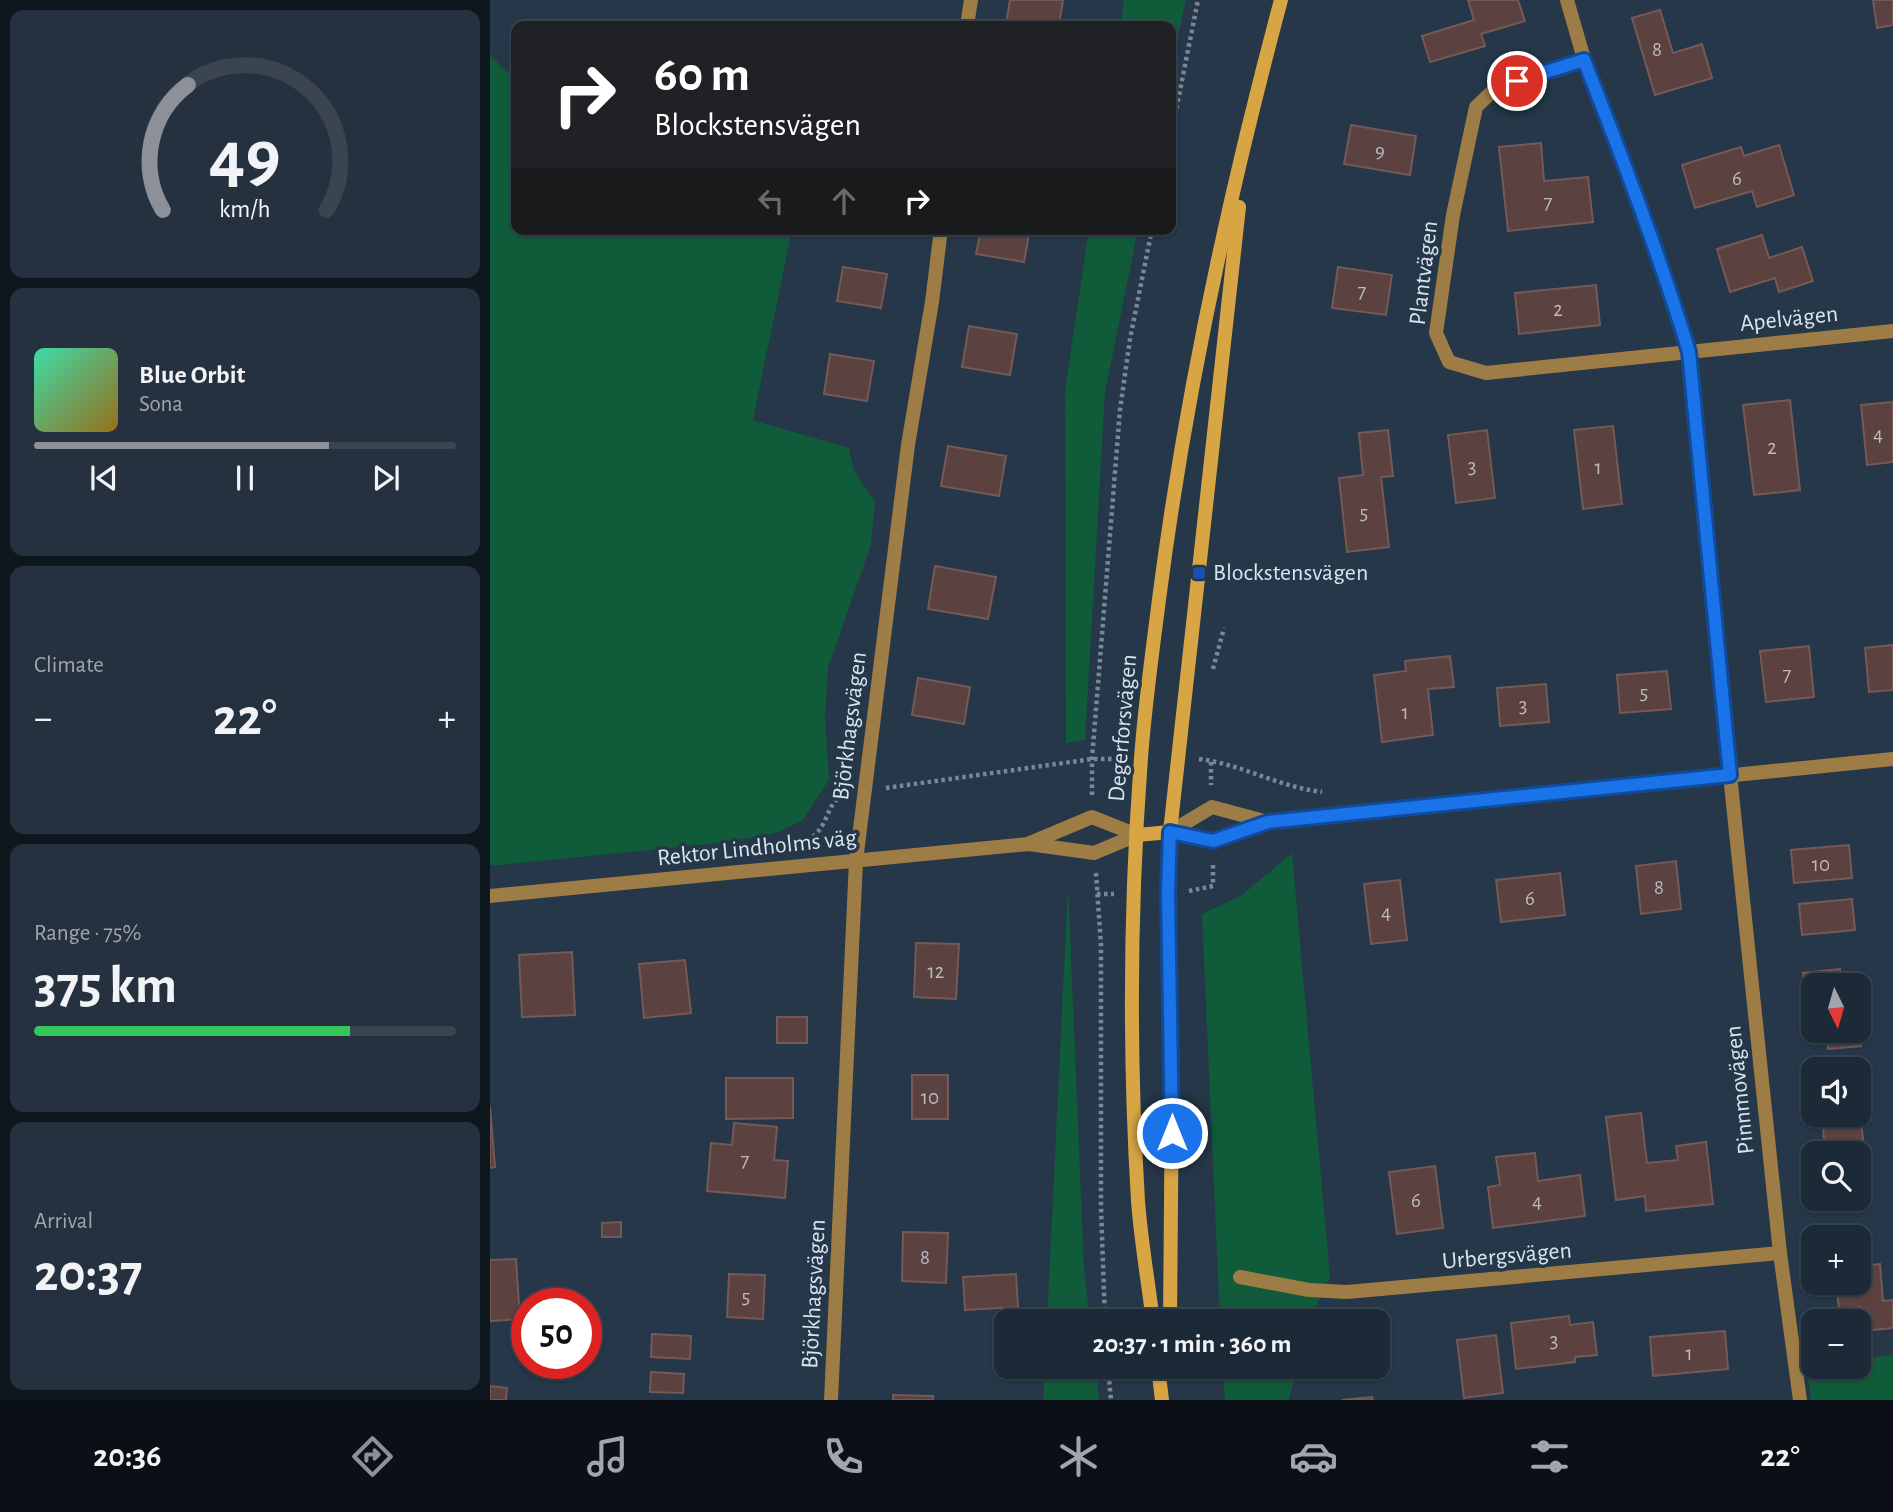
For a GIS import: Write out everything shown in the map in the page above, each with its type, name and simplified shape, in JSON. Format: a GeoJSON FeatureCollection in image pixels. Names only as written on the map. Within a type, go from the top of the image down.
{"type":"FeatureCollection","features":[{"type":"Feature","properties":{"kind":"main road","name":"Degerforsvägen"},"geometry":{"type":"LineString","coordinates":[[1151,1309],[1138,1204],[1132,1049],[1137,835],[1149,676],[1171,512],[1203,327],[1280,0]]}},
{"type":"Feature","properties":{"kind":"main road","name":"Degerforsvägen"},"geometry":{"type":"LineString","coordinates":[[1170,1309],[1170,832],[1245,147]]}},
{"type":"Feature","properties":{"kind":"main road"},"geometry":{"type":"LineString","coordinates":[[1137,835],[1170,832]]}},
{"type":"Feature","properties":{"kind":"main road"},"geometry":{"type":"LineString","coordinates":[[1160,1379],[1163,1400]]}},
{"type":"Feature","properties":{"kind":"main road"},"geometry":{"type":"LineString","coordinates":[[1168,1400],[1169,1379]]}},
{"type":"Feature","properties":{"kind":"street"},"geometry":{"type":"LineString","coordinates":[[968,21],[971,0]]}},
{"type":"Feature","properties":{"kind":"street","name":"Pinnmovägen"},"geometry":{"type":"LineString","coordinates":[[1567,0],[1584,60],[1665,273],[1689,352],[1780,1253],[1800,1400]]}},
{"type":"Feature","properties":{"kind":"street","name":"Plantvägen"},"geometry":{"type":"LineString","coordinates":[[1584,60],[1495,89],[1476,107],[1453,215],[1436,334],[1449,362],[1486,373],[1689,352]]}},
{"type":"Feature","properties":{"kind":"street","name":"Björkhagsvägen"},"geometry":{"type":"LineString","coordinates":[[831,1400],[856,861],[908,445],[940,235]]}},
{"type":"Feature","properties":{"kind":"street","name":"Apelvägen"},"geometry":{"type":"LineString","coordinates":[[1689,352],[1893,331]]}},
{"type":"Feature","properties":{"kind":"street"},"geometry":{"type":"LineString","coordinates":[[1170,832],[1213,841],[1268,822],[1893,759]]}},
{"type":"Feature","properties":{"kind":"street"},"geometry":{"type":"LineString","coordinates":[[1170,832],[1212,807],[1268,822]]}},
{"type":"Feature","properties":{"kind":"street","name":"Rektor Lindholms väg"},"geometry":{"type":"LineString","coordinates":[[1029,844],[1092,817],[1137,835]]}},
{"type":"Feature","properties":{"kind":"street","name":"Rektor Lindholms väg"},"geometry":{"type":"LineString","coordinates":[[490,896],[1029,844],[1094,853],[1137,835]]}},
{"type":"Feature","properties":{"kind":"street","name":"Urbergsvägen"},"geometry":{"type":"LineString","coordinates":[[1240,1277],[1309,1290],[1347,1292],[1780,1253]]}},
{"type":"Feature","properties":{"kind":"path"},"geometry":{"type":"LineString","coordinates":[[1176,111],[1198,0]]}},
{"type":"Feature","properties":{"kind":"path"},"geometry":{"type":"LineString","coordinates":[[1091,796],[1120,410],[1130,339],[1151,235]]}},
{"type":"Feature","properties":{"kind":"path"},"geometry":{"type":"LineString","coordinates":[[835,799],[844,795],[1092,759]]}},
{"type":"Feature","properties":{"kind":"path"},"geometry":{"type":"LineString","coordinates":[[1203,759],[1242,769],[1291,787],[1329,792]]}},
{"type":"Feature","properties":{"kind":"path"},"geometry":{"type":"LineString","coordinates":[[1096,873],[1101,945],[1101,1206],[1105,1309]]}},
{"type":"Feature","properties":{"kind":"path"},"geometry":{"type":"LineString","coordinates":[[1109,1379],[1111,1400]]}},
{"type":"Feature","properties":{"kind":"green space"},"geometry":{"type":"Polygon","coordinates":[[[1124,0],[1186,0],[1176,44],[1176,21],[1121,21],[1124,0]]]}},
{"type":"Feature","properties":{"kind":"green space"},"geometry":{"type":"Polygon","coordinates":[[[490,55],[511,76],[511,235],[791,235],[753,420],[849,448],[854,471],[875,502],[871,545],[828,668],[825,719],[829,780],[802,821],[773,834],[709,844],[490,866],[490,55]]]}},
{"type":"Feature","properties":{"kind":"green space"},"geometry":{"type":"Polygon","coordinates":[[[1088,235],[1137,235],[1105,393],[1085,740],[1066,743],[1065,390],[1088,235]]]}},
{"type":"Feature","properties":{"kind":"green space"},"geometry":{"type":"Polygon","coordinates":[[[1292,853],[1330,1277],[1315,1309],[1219,1309],[1202,914],[1242,895],[1292,853]]]}},
{"type":"Feature","properties":{"kind":"green space"},"geometry":{"type":"Polygon","coordinates":[[[1068,886],[1084,1267],[1089,1309],[1048,1309],[1068,886]]]}},
{"type":"Feature","properties":{"kind":"green space"},"geometry":{"type":"Polygon","coordinates":[[[1893,1355],[1893,1400],[1811,1400],[1808,1379],[1871,1379],[1871,1358],[1893,1355]]]}},
{"type":"Feature","properties":{"kind":"green space"},"geometry":{"type":"Polygon","coordinates":[[[1044,1379],[1097,1379],[1099,1400],[1043,1400],[1044,1379]]]}},
{"type":"Feature","properties":{"kind":"green space"},"geometry":{"type":"Polygon","coordinates":[[[1224,1379],[1294,1379],[1289,1400],[1225,1400],[1224,1379]]]}},
{"type":"Feature","properties":{"kind":"building"},"geometry":{"type":"Polygon","coordinates":[[[1010,0],[1063,0],[1060,21],[1006,21],[1010,0]]]}},
{"type":"Feature","properties":{"kind":"building"},"geometry":{"type":"Polygon","coordinates":[[[1468,0],[1518,0],[1525,21],[1481,34],[1485,46],[1430,62],[1422,36],[1474,20],[1468,0]]]}},
{"type":"Feature","properties":{"kind":"building"},"geometry":{"type":"Polygon","coordinates":[[[1873,0],[1893,0],[1893,25],[1877,28],[1873,0]]]}},
{"type":"Feature","properties":{"kind":"building"},"geometry":{"type":"Polygon","coordinates":[[[1660,10],[1673,53],[1702,44],[1712,78],[1655,95],[1632,18],[1660,10]]]}},
{"type":"Feature","properties":{"kind":"building"},"geometry":{"type":"Polygon","coordinates":[[[1351,125],[1416,136],[1410,175],[1344,164],[1351,125]]]}},
{"type":"Feature","properties":{"kind":"building"},"geometry":{"type":"Polygon","coordinates":[[[1541,143],[1544,181],[1588,177],[1593,222],[1508,231],[1499,147],[1541,143]]]}},
{"type":"Feature","properties":{"kind":"building"},"geometry":{"type":"Polygon","coordinates":[[[1779,145],[1794,195],[1757,207],[1752,191],[1695,208],[1682,165],[1741,147],[1744,156],[1779,145]]]}},
{"type":"Feature","properties":{"kind":"building"},"geometry":{"type":"Polygon","coordinates":[[[980,235],[1029,235],[1024,262],[976,254],[980,235]]]}},
{"type":"Feature","properties":{"kind":"building"},"geometry":{"type":"Polygon","coordinates":[[[1762,235],[1769,258],[1802,247],[1813,281],[1779,292],[1775,278],[1730,292],[1717,249],[1762,235]]]}},
{"type":"Feature","properties":{"kind":"building"},"geometry":{"type":"Polygon","coordinates":[[[843,267],[887,274],[881,308],[837,301],[843,267]]]}},
{"type":"Feature","properties":{"kind":"building"},"geometry":{"type":"Polygon","coordinates":[[[1338,267],[1392,275],[1386,315],[1332,308],[1338,267]]]}},
{"type":"Feature","properties":{"kind":"building"},"geometry":{"type":"Polygon","coordinates":[[[1596,285],[1600,325],[1519,334],[1515,293],[1596,285]]]}},
{"type":"Feature","properties":{"kind":"building"},"geometry":{"type":"Polygon","coordinates":[[[969,326],[1017,334],[1010,375],[962,367],[969,326]]]}},
{"type":"Feature","properties":{"kind":"building"},"geometry":{"type":"Polygon","coordinates":[[[830,354],[874,361],[867,401],[824,394],[830,354]]]}},
{"type":"Feature","properties":{"kind":"building"},"geometry":{"type":"Polygon","coordinates":[[[1790,400],[1800,490],[1754,495],[1743,405],[1790,400]]]}},
{"type":"Feature","properties":{"kind":"building"},"geometry":{"type":"Polygon","coordinates":[[[1893,402],[1893,462],[1867,465],[1861,405],[1893,402]]]}},
{"type":"Feature","properties":{"kind":"building"},"geometry":{"type":"Polygon","coordinates":[[[1613,426],[1622,504],[1583,509],[1574,430],[1613,426]]]}},
{"type":"Feature","properties":{"kind":"building"},"geometry":{"type":"Polygon","coordinates":[[[1388,430],[1393,476],[1381,477],[1389,547],[1347,552],[1339,478],[1363,475],[1359,433],[1388,430]]]}},
{"type":"Feature","properties":{"kind":"building"},"geometry":{"type":"Polygon","coordinates":[[[1487,430],[1495,498],[1456,503],[1448,435],[1487,430]]]}},
{"type":"Feature","properties":{"kind":"building"},"geometry":{"type":"Polygon","coordinates":[[[948,446],[1006,456],[999,496],[941,486],[948,446]]]}},
{"type":"Feature","properties":{"kind":"building"},"geometry":{"type":"Polygon","coordinates":[[[935,566],[996,577],[988,619],[928,609],[935,566]]]}},
{"type":"Feature","properties":{"kind":"building"},"geometry":{"type":"Polygon","coordinates":[[[1893,645],[1893,690],[1869,692],[1865,648],[1893,645]]]}},
{"type":"Feature","properties":{"kind":"building"},"geometry":{"type":"Polygon","coordinates":[[[1809,646],[1814,697],[1766,702],[1760,651],[1809,646]]]}},
{"type":"Feature","properties":{"kind":"building"},"geometry":{"type":"Polygon","coordinates":[[[1450,656],[1454,687],[1428,689],[1433,735],[1382,742],[1374,675],[1406,671],[1405,661],[1450,656]]]}},
{"type":"Feature","properties":{"kind":"building"},"geometry":{"type":"Polygon","coordinates":[[[1667,671],[1671,709],[1620,713],[1617,675],[1667,671]]]}},
{"type":"Feature","properties":{"kind":"building"},"geometry":{"type":"Polygon","coordinates":[[[918,678],[970,687],[964,724],[912,715],[918,678]]]}},
{"type":"Feature","properties":{"kind":"building"},"geometry":{"type":"Polygon","coordinates":[[[1546,684],[1549,722],[1500,726],[1497,688],[1546,684]]]}},
{"type":"Feature","properties":{"kind":"building"},"geometry":{"type":"Polygon","coordinates":[[[1849,845],[1852,878],[1794,883],[1791,850],[1849,845]]]}},
{"type":"Feature","properties":{"kind":"building"},"geometry":{"type":"Polygon","coordinates":[[[1676,861],[1681,909],[1641,914],[1636,866],[1676,861]]]}},
{"type":"Feature","properties":{"kind":"building"},"geometry":{"type":"Polygon","coordinates":[[[1560,873],[1565,915],[1501,922],[1496,880],[1560,873]]]}},
{"type":"Feature","properties":{"kind":"building"},"geometry":{"type":"Polygon","coordinates":[[[1400,880],[1407,940],[1371,944],[1364,884],[1400,880]]]}},
{"type":"Feature","properties":{"kind":"building"},"geometry":{"type":"Polygon","coordinates":[[[1852,899],[1855,930],[1802,935],[1799,904],[1852,899]]]}},
{"type":"Feature","properties":{"kind":"building"},"geometry":{"type":"Polygon","coordinates":[[[916,943],[959,944],[956,999],[914,997],[916,943]]]}},
{"type":"Feature","properties":{"kind":"building"},"geometry":{"type":"Polygon","coordinates":[[[572,952],[575,1015],[522,1017],[519,955],[572,952]]]}},
{"type":"Feature","properties":{"kind":"building"},"geometry":{"type":"Polygon","coordinates":[[[685,960],[691,1013],[644,1018],[639,964],[685,960]]]}},
{"type":"Feature","properties":{"kind":"building"},"geometry":{"type":"Polygon","coordinates":[[[1840,969],[1840,973],[1803,973],[1840,969]]]}},
{"type":"Feature","properties":{"kind":"building"},"geometry":{"type":"Polygon","coordinates":[[[777,1017],[807,1017],[807,1043],[777,1043],[777,1017]]]}},
{"type":"Feature","properties":{"kind":"building"},"geometry":{"type":"Polygon","coordinates":[[[1827,1043],[1861,1043],[1861,1046],[1828,1049],[1827,1043]]]}},
{"type":"Feature","properties":{"kind":"building"},"geometry":{"type":"Polygon","coordinates":[[[912,1075],[948,1075],[948,1119],[912,1119],[912,1075]]]}},
{"type":"Feature","properties":{"kind":"building"},"geometry":{"type":"Polygon","coordinates":[[[726,1078],[793,1078],[793,1118],[726,1119],[726,1078]]]}},
{"type":"Feature","properties":{"kind":"building"},"geometry":{"type":"Polygon","coordinates":[[[490,1107],[495,1167],[490,1168],[490,1107]]]}},
{"type":"Feature","properties":{"kind":"building"},"geometry":{"type":"Polygon","coordinates":[[[1641,1113],[1647,1163],[1678,1160],[1676,1146],[1706,1142],[1713,1204],[1646,1211],[1645,1196],[1616,1200],[1606,1117],[1641,1113]]]}},
{"type":"Feature","properties":{"kind":"building"},"geometry":{"type":"Polygon","coordinates":[[[734,1123],[777,1127],[774,1160],[788,1161],[785,1198],[707,1191],[711,1143],[732,1145],[734,1123]]]}},
{"type":"Feature","properties":{"kind":"building"},"geometry":{"type":"Polygon","coordinates":[[[1823,1127],[1862,1127],[1863,1141],[1824,1141],[1823,1127]]]}},
{"type":"Feature","properties":{"kind":"building"},"geometry":{"type":"Polygon","coordinates":[[[1535,1153],[1538,1181],[1580,1175],[1585,1216],[1493,1228],[1488,1187],[1500,1185],[1496,1157],[1535,1153]]]}},
{"type":"Feature","properties":{"kind":"building"},"geometry":{"type":"Polygon","coordinates":[[[1435,1166],[1443,1228],[1397,1234],[1389,1172],[1435,1166]]]}},
{"type":"Feature","properties":{"kind":"building"},"geometry":{"type":"Polygon","coordinates":[[[621,1222],[621,1237],[602,1237],[602,1223],[621,1222]]]}},
{"type":"Feature","properties":{"kind":"building"},"geometry":{"type":"Polygon","coordinates":[[[903,1232],[948,1233],[946,1283],[902,1281],[903,1232]]]}},
{"type":"Feature","properties":{"kind":"building"},"geometry":{"type":"Polygon","coordinates":[[[516,1259],[518,1288],[511,1288],[511,1320],[490,1321],[490,1260],[516,1259]]]}},
{"type":"Feature","properties":{"kind":"building"},"geometry":{"type":"Polygon","coordinates":[[[1880,1264],[1883,1301],[1893,1300],[1893,1328],[1871,1330],[1871,1309],[1839,1309],[1837,1295],[1871,1295],[1871,1265],[1880,1264]]]}},
{"type":"Feature","properties":{"kind":"building"},"geometry":{"type":"Polygon","coordinates":[[[729,1274],[765,1275],[763,1319],[727,1317],[729,1274]]]}},
{"type":"Feature","properties":{"kind":"building"},"geometry":{"type":"Polygon","coordinates":[[[1016,1274],[1018,1307],[965,1310],[963,1277],[1016,1274]]]}},
{"type":"Feature","properties":{"kind":"building"},"geometry":{"type":"Polygon","coordinates":[[[1569,1316],[1570,1325],[1593,1322],[1597,1355],[1575,1357],[1575,1362],[1516,1369],[1511,1323],[1569,1316]]]}},
{"type":"Feature","properties":{"kind":"building"},"geometry":{"type":"Polygon","coordinates":[[[1725,1331],[1728,1369],[1653,1376],[1650,1337],[1725,1331]]]}},
{"type":"Feature","properties":{"kind":"building"},"geometry":{"type":"Polygon","coordinates":[[[652,1334],[691,1336],[690,1359],[651,1357],[652,1334]]]}},
{"type":"Feature","properties":{"kind":"building"},"geometry":{"type":"Polygon","coordinates":[[[1496,1335],[1503,1393],[1464,1398],[1457,1340],[1496,1335]]]}},
{"type":"Feature","properties":{"kind":"building"},"geometry":{"type":"Polygon","coordinates":[[[651,1372],[684,1374],[683,1393],[650,1392],[651,1372]]]}},
{"type":"Feature","properties":{"kind":"building"},"geometry":{"type":"Polygon","coordinates":[[[490,1386],[507,1388],[506,1400],[490,1400],[490,1386]]]}},
{"type":"Feature","properties":{"kind":"building"},"geometry":{"type":"Polygon","coordinates":[[[893,1395],[933,1396],[933,1400],[893,1400],[893,1395]]]}},
{"type":"Feature","properties":{"kind":"building"},"geometry":{"type":"Polygon","coordinates":[[[1372,1397],[1373,1400],[1342,1400],[1372,1397]]]}},
{"type":"Feature","properties":{"kind":"place","name":"Blockstensvägen"},"geometry":{"type":"Point","coordinates":[1199,573]}},
{"type":"Feature","properties":{"kind":"route"},"geometry":{"type":"LineString","coordinates":[[1172,1133],[1168,893],[1170,832],[1213,841],[1268,822],[1730,775],[1689,352],[1665,273],[1584,60],[1517,81]]}}]}
